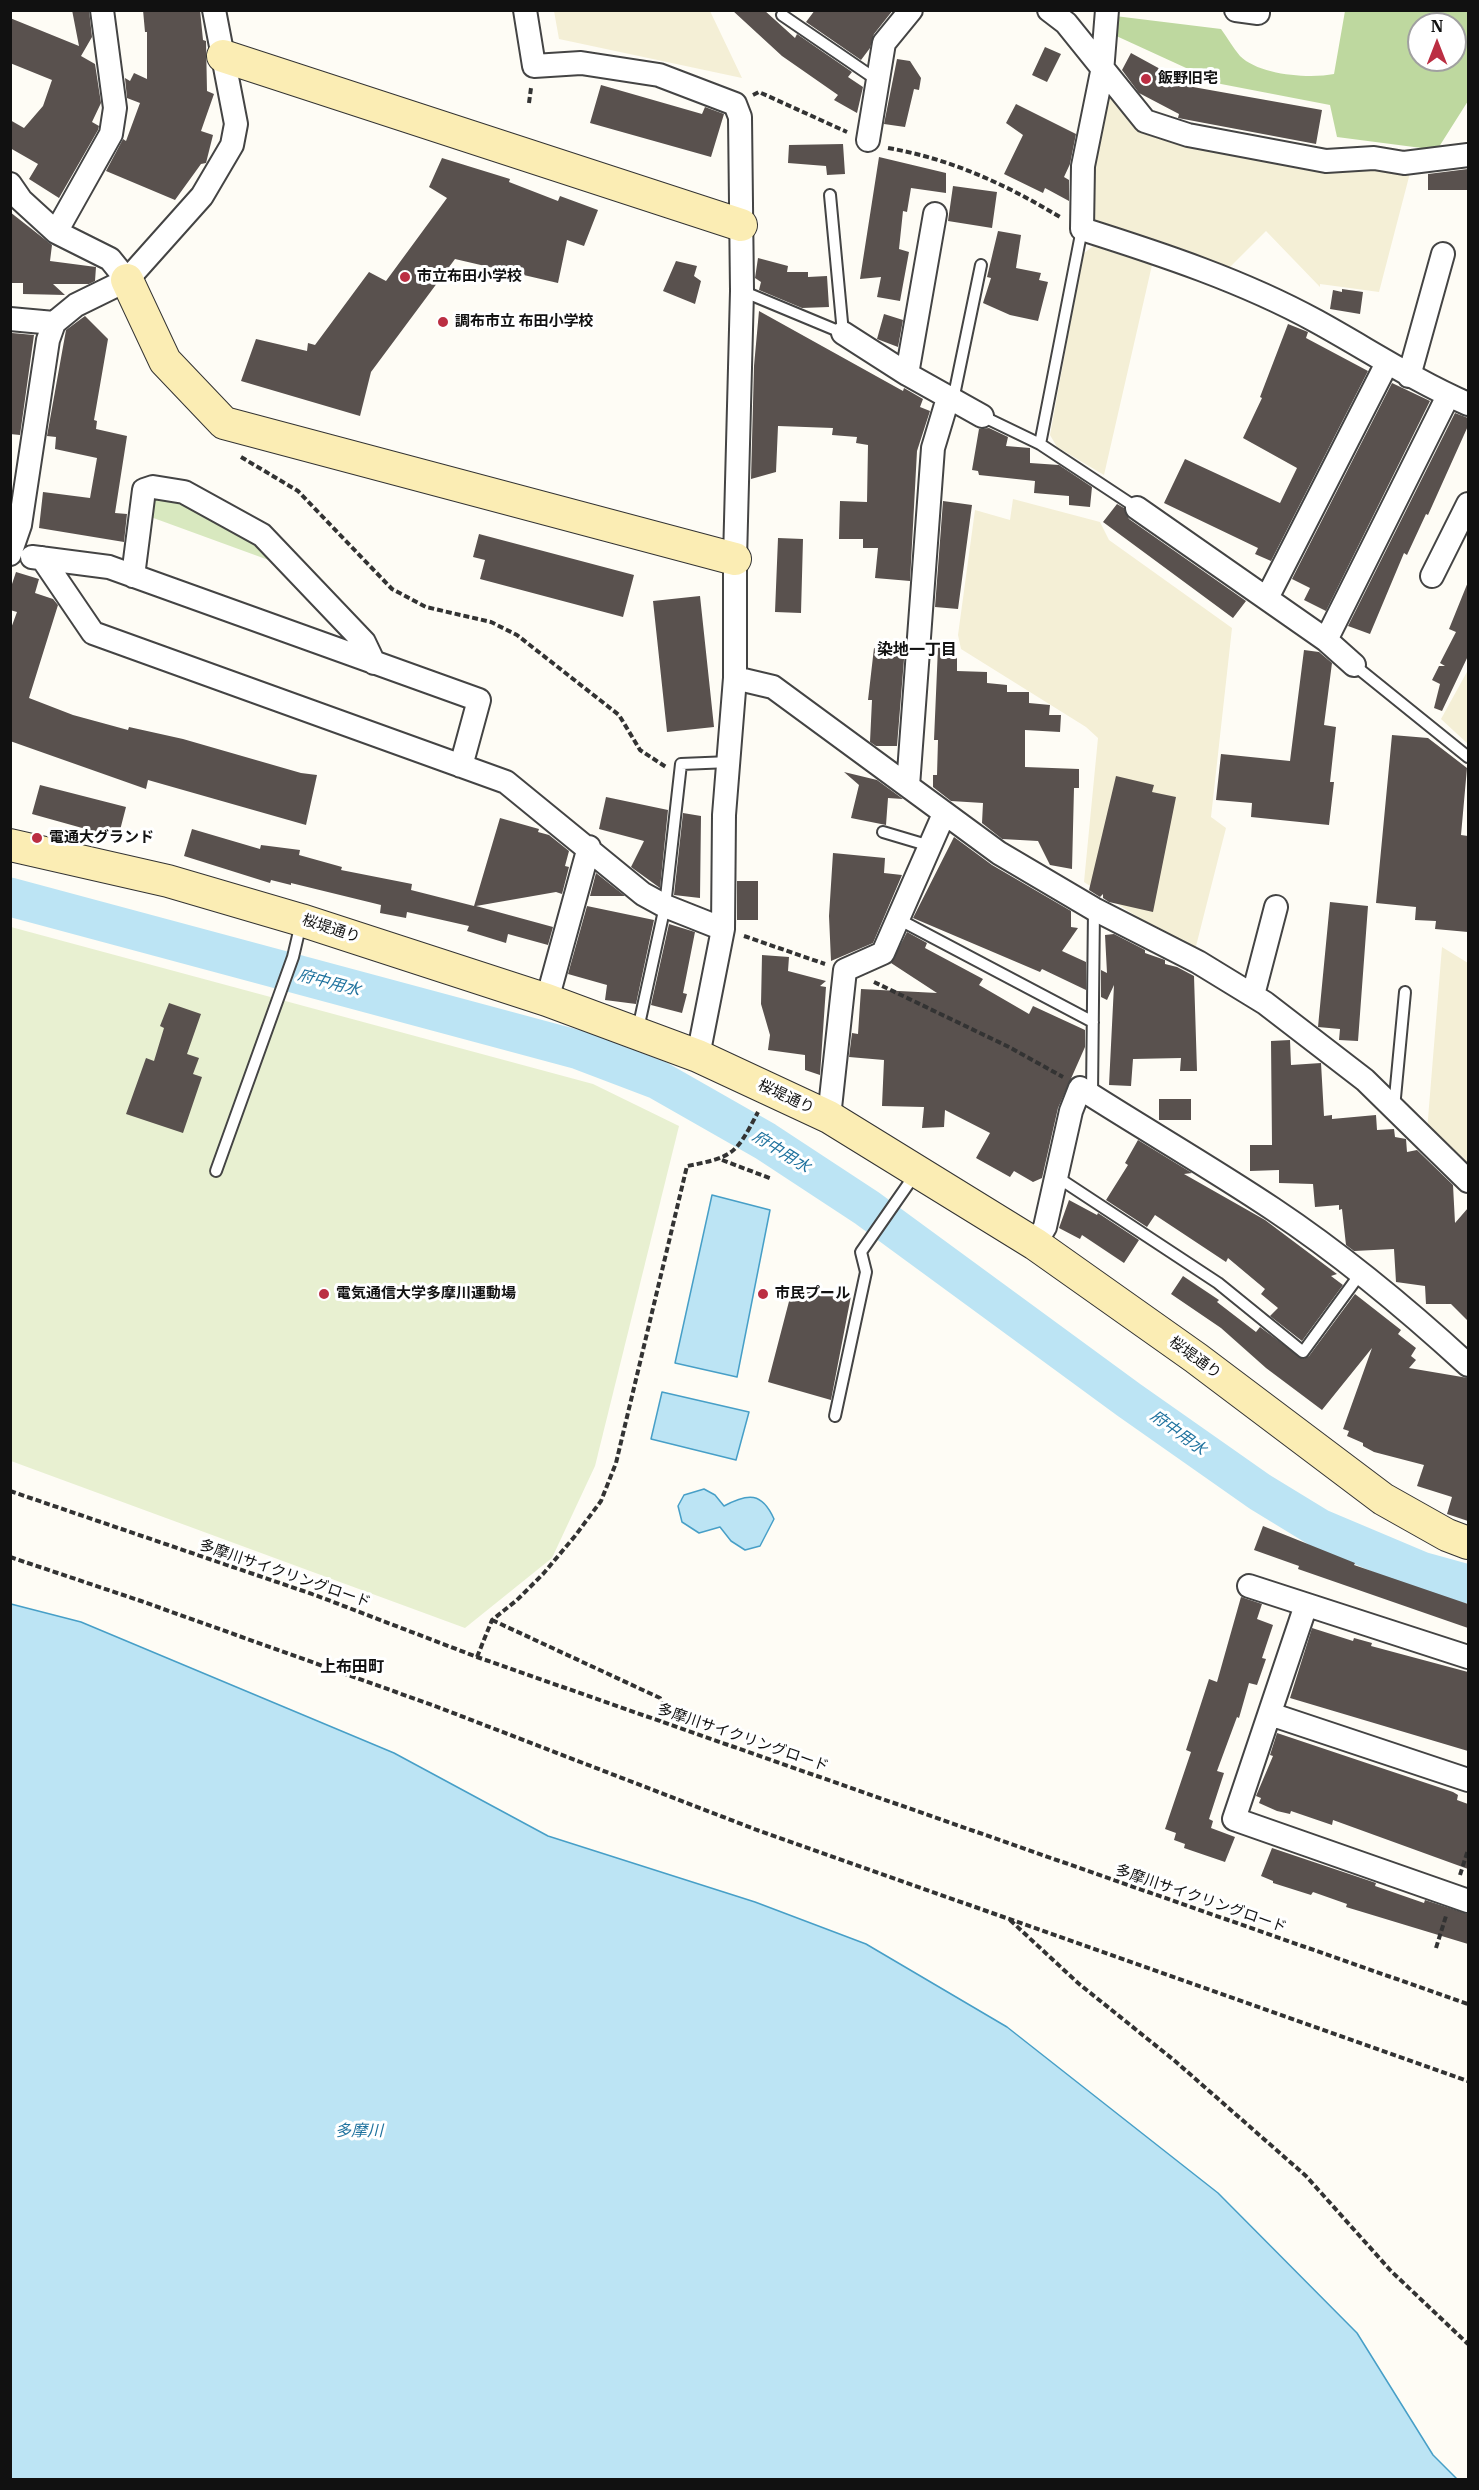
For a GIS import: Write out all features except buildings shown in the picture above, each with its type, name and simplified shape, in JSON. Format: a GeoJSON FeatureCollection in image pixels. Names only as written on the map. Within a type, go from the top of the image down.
{"type":"FeatureCollection","features":[{"type":"Feature","properties":{"kind":"street"},"geometry":{"type":"LineString","coordinates":[[56,232],[111,134],[115,108],[102,10]]}},
{"type":"Feature","properties":{"kind":"street"},"geometry":{"type":"LineString","coordinates":[[214,10],[236,124],[232,144],[202,196],[127,280],[76,305],[54,323],[48,340],[20,525],[11,553],[109,567],[479,700],[461,766]]}},
{"type":"Feature","properties":{"kind":"street"},"geometry":{"type":"LineString","coordinates":[[525,10],[534,66],[581,63],[659,75],[735,104],[740,117],[742,291],[735,559],[735,678],[723,859],[723,929],[698,1056]]}},
{"type":"Feature","properties":{"kind":"street"},"geometry":{"type":"LineString","coordinates":[[868,141],[884,44],[911,10]]}},
{"type":"Feature","properties":{"kind":"street"},"geometry":{"type":"LineString","coordinates":[[1049,10],[1066,23],[1102,72],[1145,121],[1188,135],[1326,161],[1374,158],[1404,163],[1468,155]]}},
{"type":"Feature","properties":{"kind":"street"},"geometry":{"type":"LineString","coordinates":[[1107,10],[1102,72],[1083,166],[1082,230],[1243,286],[1315,320],[1409,376],[1458,400],[1326,640]]}},
{"type":"Feature","properties":{"kind":"street"},"geometry":{"type":"LineString","coordinates":[[1236,10],[1258,14],[1258,10]]}},
{"type":"Feature","properties":{"kind":"street"},"geometry":{"type":"LineString","coordinates":[[223,56],[741,225]]}},
{"type":"Feature","properties":{"kind":"street"},"geometry":{"type":"LineString","coordinates":[[16,192],[56,232],[110,259],[127,280],[165,361],[224,423],[735,559]]}},
{"type":"Feature","properties":{"kind":"street"},"geometry":{"type":"LineString","coordinates":[[907,374],[935,214]]}},
{"type":"Feature","properties":{"kind":"street"},"geometry":{"type":"LineString","coordinates":[[1409,376],[1443,254]]}},
{"type":"Feature","properties":{"kind":"street"},"geometry":{"type":"LineString","coordinates":[[10,319],[54,323]]}},
{"type":"Feature","properties":{"kind":"street"},"geometry":{"type":"LineString","coordinates":[[843,333],[907,374],[982,416]]}},
{"type":"Feature","properties":{"kind":"street"},"geometry":{"type":"LineString","coordinates":[[1267,598],[1387,363]]}},
{"type":"Feature","properties":{"kind":"street"},"geometry":{"type":"LineString","coordinates":[[908,786],[933,448],[950,399]]}},
{"type":"Feature","properties":{"kind":"street"},"geometry":{"type":"LineString","coordinates":[[133,576],[144,490],[153,487],[184,492],[261,535],[364,642],[374,663]]}},
{"type":"Feature","properties":{"kind":"street"},"geometry":{"type":"LineString","coordinates":[[1432,576],[1468,504]]}},
{"type":"Feature","properties":{"kind":"street"},"geometry":{"type":"LineString","coordinates":[[1137,508],[1326,640],[1354,665]]}},
{"type":"Feature","properties":{"kind":"street"},"geometry":{"type":"LineString","coordinates":[[42,558],[93,633],[506,782],[643,894],[665,906],[723,929]]}},
{"type":"Feature","properties":{"kind":"street"},"geometry":{"type":"LineString","coordinates":[[735,678],[773,687],[999,853],[1094,909],[1198,962],[1253,995],[1365,1080],[1468,1181]]}},
{"type":"Feature","properties":{"kind":"street"},"geometry":{"type":"LineString","coordinates":[[829,1117],[845,970],[883,953],[944,814]]}},
{"type":"Feature","properties":{"kind":"street","name":"桜堤通り"},"geometry":{"type":"LineString","coordinates":[[10,845],[168,881],[301,920],[547,1000],[698,1056],[829,1117],[1035,1244],[1196,1358],[1383,1499],[1447,1535],[1468,1543]]}},
{"type":"Feature","properties":{"kind":"street"},"geometry":{"type":"LineString","coordinates":[[547,1000],[589,848]]}},
{"type":"Feature","properties":{"kind":"street"},"geometry":{"type":"LineString","coordinates":[[1253,995],[1276,907]]}},
{"type":"Feature","properties":{"kind":"street"},"geometry":{"type":"LineString","coordinates":[[1035,1244],[1044,1227],[1071,1111],[1086,1091],[1273,1209],[1420,1321],[1468,1365]]}},
{"type":"Feature","properties":{"kind":"street"},"geometry":{"type":"LineString","coordinates":[[1249,1586],[1468,1657]]}},
{"type":"Feature","properties":{"kind":"street"},"geometry":{"type":"LineString","coordinates":[[1306,1605],[1234,1820],[1468,1901]]}},
{"type":"Feature","properties":{"kind":"street"},"geometry":{"type":"LineString","coordinates":[[1270,1714],[1468,1780]]}},
{"type":"Feature","properties":{"kind":"lane"},"geometry":{"type":"LineString","coordinates":[[782,15],[877,80]]}},
{"type":"Feature","properties":{"kind":"lane"},"geometry":{"type":"LineString","coordinates":[[742,291],[843,333],[830,195]]}},
{"type":"Feature","properties":{"kind":"lane"},"geometry":{"type":"LineString","coordinates":[[1040,444],[1082,230]]}},
{"type":"Feature","properties":{"kind":"lane"},"geometry":{"type":"LineString","coordinates":[[950,399],[981,265]]}},
{"type":"Feature","properties":{"kind":"lane"},"geometry":{"type":"LineString","coordinates":[[982,416],[1040,444],[1137,508]]}},
{"type":"Feature","properties":{"kind":"lane"},"geometry":{"type":"LineString","coordinates":[[1354,665],[1468,757]]}},
{"type":"Feature","properties":{"kind":"lane"},"geometry":{"type":"LineString","coordinates":[[637,1034],[665,906],[681,764],[730,762]]}},
{"type":"Feature","properties":{"kind":"lane"},"geometry":{"type":"LineString","coordinates":[[883,832],[930,846]]}},
{"type":"Feature","properties":{"kind":"lane"},"geometry":{"type":"LineString","coordinates":[[1086,1091],[1093,1022],[1094,909]]}},
{"type":"Feature","properties":{"kind":"lane"},"geometry":{"type":"LineString","coordinates":[[898,919],[1093,1022]]}},
{"type":"Feature","properties":{"kind":"lane"},"geometry":{"type":"LineString","coordinates":[[216,1172],[293,957],[301,920]]}},
{"type":"Feature","properties":{"kind":"lane"},"geometry":{"type":"LineString","coordinates":[[1395,1108],[1405,992]]}},
{"type":"Feature","properties":{"kind":"lane"},"geometry":{"type":"LineString","coordinates":[[835,1416],[866,1272],[861,1252],[918,1171]]}},
{"type":"Feature","properties":{"kind":"lane"},"geometry":{"type":"LineString","coordinates":[[1057,1177],[1218,1283],[1303,1352],[1360,1274]]}},
{"type":"Feature","properties":{"kind":"path"},"geometry":{"type":"LineString","coordinates":[[735,104],[759,92],[880,146],[908,151],[968,169],[1013,189],[1082,230]]}},
{"type":"Feature","properties":{"kind":"path"},"geometry":{"type":"LineString","coordinates":[[240,456],[298,491],[392,589],[426,607],[491,622],[517,635],[619,715],[640,750],[680,775]]}},
{"type":"Feature","properties":{"kind":"path"},"geometry":{"type":"LineString","coordinates":[[723,929],[845,970],[904,995],[1009,1047],[1086,1091]]}},
{"type":"Feature","properties":{"kind":"path"},"geometry":{"type":"LineString","coordinates":[[477,1657],[492,1620],[517,1600],[543,1574],[601,1501],[616,1463],[687,1166],[722,1159],[736,1151],[755,1116]]}},
{"type":"Feature","properties":{"kind":"path"},"geometry":{"type":"LineString","coordinates":[[722,1159],[772,1179]]}},
{"type":"Feature","properties":{"kind":"path","name":"多摩川サイクリングロード"},"geometry":{"type":"LineString","coordinates":[[10,1491],[315,1595],[477,1657],[1468,2004]]}},
{"type":"Feature","properties":{"kind":"path"},"geometry":{"type":"LineString","coordinates":[[10,1557],[320,1664],[757,1830],[1468,2081]]}},
{"type":"Feature","properties":{"kind":"path"},"geometry":{"type":"LineString","coordinates":[[492,1620],[660,1698],[663,1707],[659,1721]]}},
{"type":"Feature","properties":{"kind":"path"},"geometry":{"type":"LineString","coordinates":[[1007,1918],[1078,1983],[1175,2061],[1306,2176],[1391,2271],[1468,2344]]}},
{"type":"Feature","properties":{"kind":"shaded area"},"geometry":{"type":"Polygon","coordinates":[[[554,11],[710,11],[742,78],[559,39],[554,11]]]}},
{"type":"Feature","properties":{"kind":"shaded area"},"geometry":{"type":"Polygon","coordinates":[[[1106,90],[1130,116],[1375,168],[1410,173],[1379,292],[1320,284],[1320,287],[1266,231],[1227,270],[1094,224],[1088,211],[1094,151],[1106,90]]]}},
{"type":"Feature","properties":{"kind":"shaded area"},"geometry":{"type":"Polygon","coordinates":[[[1093,246],[1152,265],[1104,475],[1057,447],[1050,435],[1083,254],[1093,246]]]}},
{"type":"Feature","properties":{"kind":"shaded area"},"geometry":{"type":"Polygon","coordinates":[[[1013,499],[1100,522],[1109,540],[1232,628],[1211,817],[1226,828],[1194,954],[1084,882],[1098,738],[1086,727],[961,649],[958,635],[975,510],[1010,520],[1013,499]]]}},
{"type":"Feature","properties":{"kind":"shaded area"},"geometry":{"type":"Polygon","coordinates":[[[1468,670],[1468,744],[1441,719],[1468,670]]]}},
{"type":"Feature","properties":{"kind":"shaded area"},"geometry":{"type":"Polygon","coordinates":[[[1442,947],[1468,963],[1468,1170],[1427,1131],[1442,947]]]}},
{"type":"Feature","properties":{"kind":"green space"},"geometry":{"type":"Polygon","coordinates":[[[1345,11],[1468,11],[1468,101],[1437,150],[1337,137],[1330,105],[1221,84],[1112,34],[1115,16],[1221,29],[1240,56],[1259,68],[1298,76],[1334,74],[1345,11]]]}},
{"type":"Feature","properties":{"kind":"green space"},"geometry":{"type":"Polygon","coordinates":[[[157,497],[184,501],[256,544],[274,562],[148,516],[150,502],[157,497]]]}},
{"type":"Feature","properties":{"kind":"green space","name":"電気通信大学多摩川運動場"},"geometry":{"type":"Polygon","coordinates":[[[11,927],[593,1084],[679,1126],[595,1466],[552,1558],[465,1628],[11,1461],[11,927]]]}},
{"type":"Feature","properties":{"kind":"water"},"geometry":{"type":"Polygon","coordinates":[[[712,1195],[770,1210],[737,1377],[675,1363],[712,1195]]]}},
{"type":"Feature","properties":{"kind":"water"},"geometry":{"type":"Polygon","coordinates":[[[662,1392],[749,1412],[736,1460],[651,1439],[662,1392]]]}},
{"type":"Feature","properties":{"kind":"water"},"geometry":{"type":"Polygon","coordinates":[[[704,1489],[715,1495],[724,1506],[747,1497],[764,1504],[774,1519],[760,1546],[745,1550],[731,1541],[720,1527],[699,1533],[682,1522],[678,1506],[684,1495],[704,1489]]]}},
{"type":"Feature","properties":{"kind":"water","name":"多摩川"},"geometry":{"type":"Polygon","coordinates":[[[11,1604],[81,1622],[394,1753],[548,1836],[755,1902],[866,1944],[1007,2027],[1218,2193],[1357,2333],[1433,2455],[1457,2479],[11,2479],[11,1604]]]}},
{"type":"Feature","properties":{"kind":"waterway","name":"府中用水"},"geometry":{"type":"LineString","coordinates":[[10,897],[579,1050],[658,1080],[765,1141],[867,1208],[1129,1400],[1260,1492],[1319,1528],[1421,1571],[1468,1584]]}},
{"type":"Feature","properties":{"kind":"place","name":"飯野旧宅"},"geometry":{"type":"Point","coordinates":[1146,79]}},
{"type":"Feature","properties":{"kind":"place","name":"市立布田小学校"},"geometry":{"type":"Point","coordinates":[405,277]}},
{"type":"Feature","properties":{"kind":"place","name":"調布市立 布田小学校"},"geometry":{"type":"Point","coordinates":[443,322]}},
{"type":"Feature","properties":{"kind":"place","name":"電通大グランド"},"geometry":{"type":"Point","coordinates":[37,838]}},
{"type":"Feature","properties":{"kind":"place","name":"電気通信大学多摩川運動場"},"geometry":{"type":"Point","coordinates":[324,1294]}},
{"type":"Feature","properties":{"kind":"place","name":"市民プール"},"geometry":{"type":"Point","coordinates":[763,1294]}},
{"type":"Feature","properties":{"kind":"district","name":"染地一丁目"},"geometry":{"type":"Point","coordinates":[917,650]}},
{"type":"Feature","properties":{"kind":"district","name":"上布田町"},"geometry":{"type":"Point","coordinates":[352,1667]}}]}
